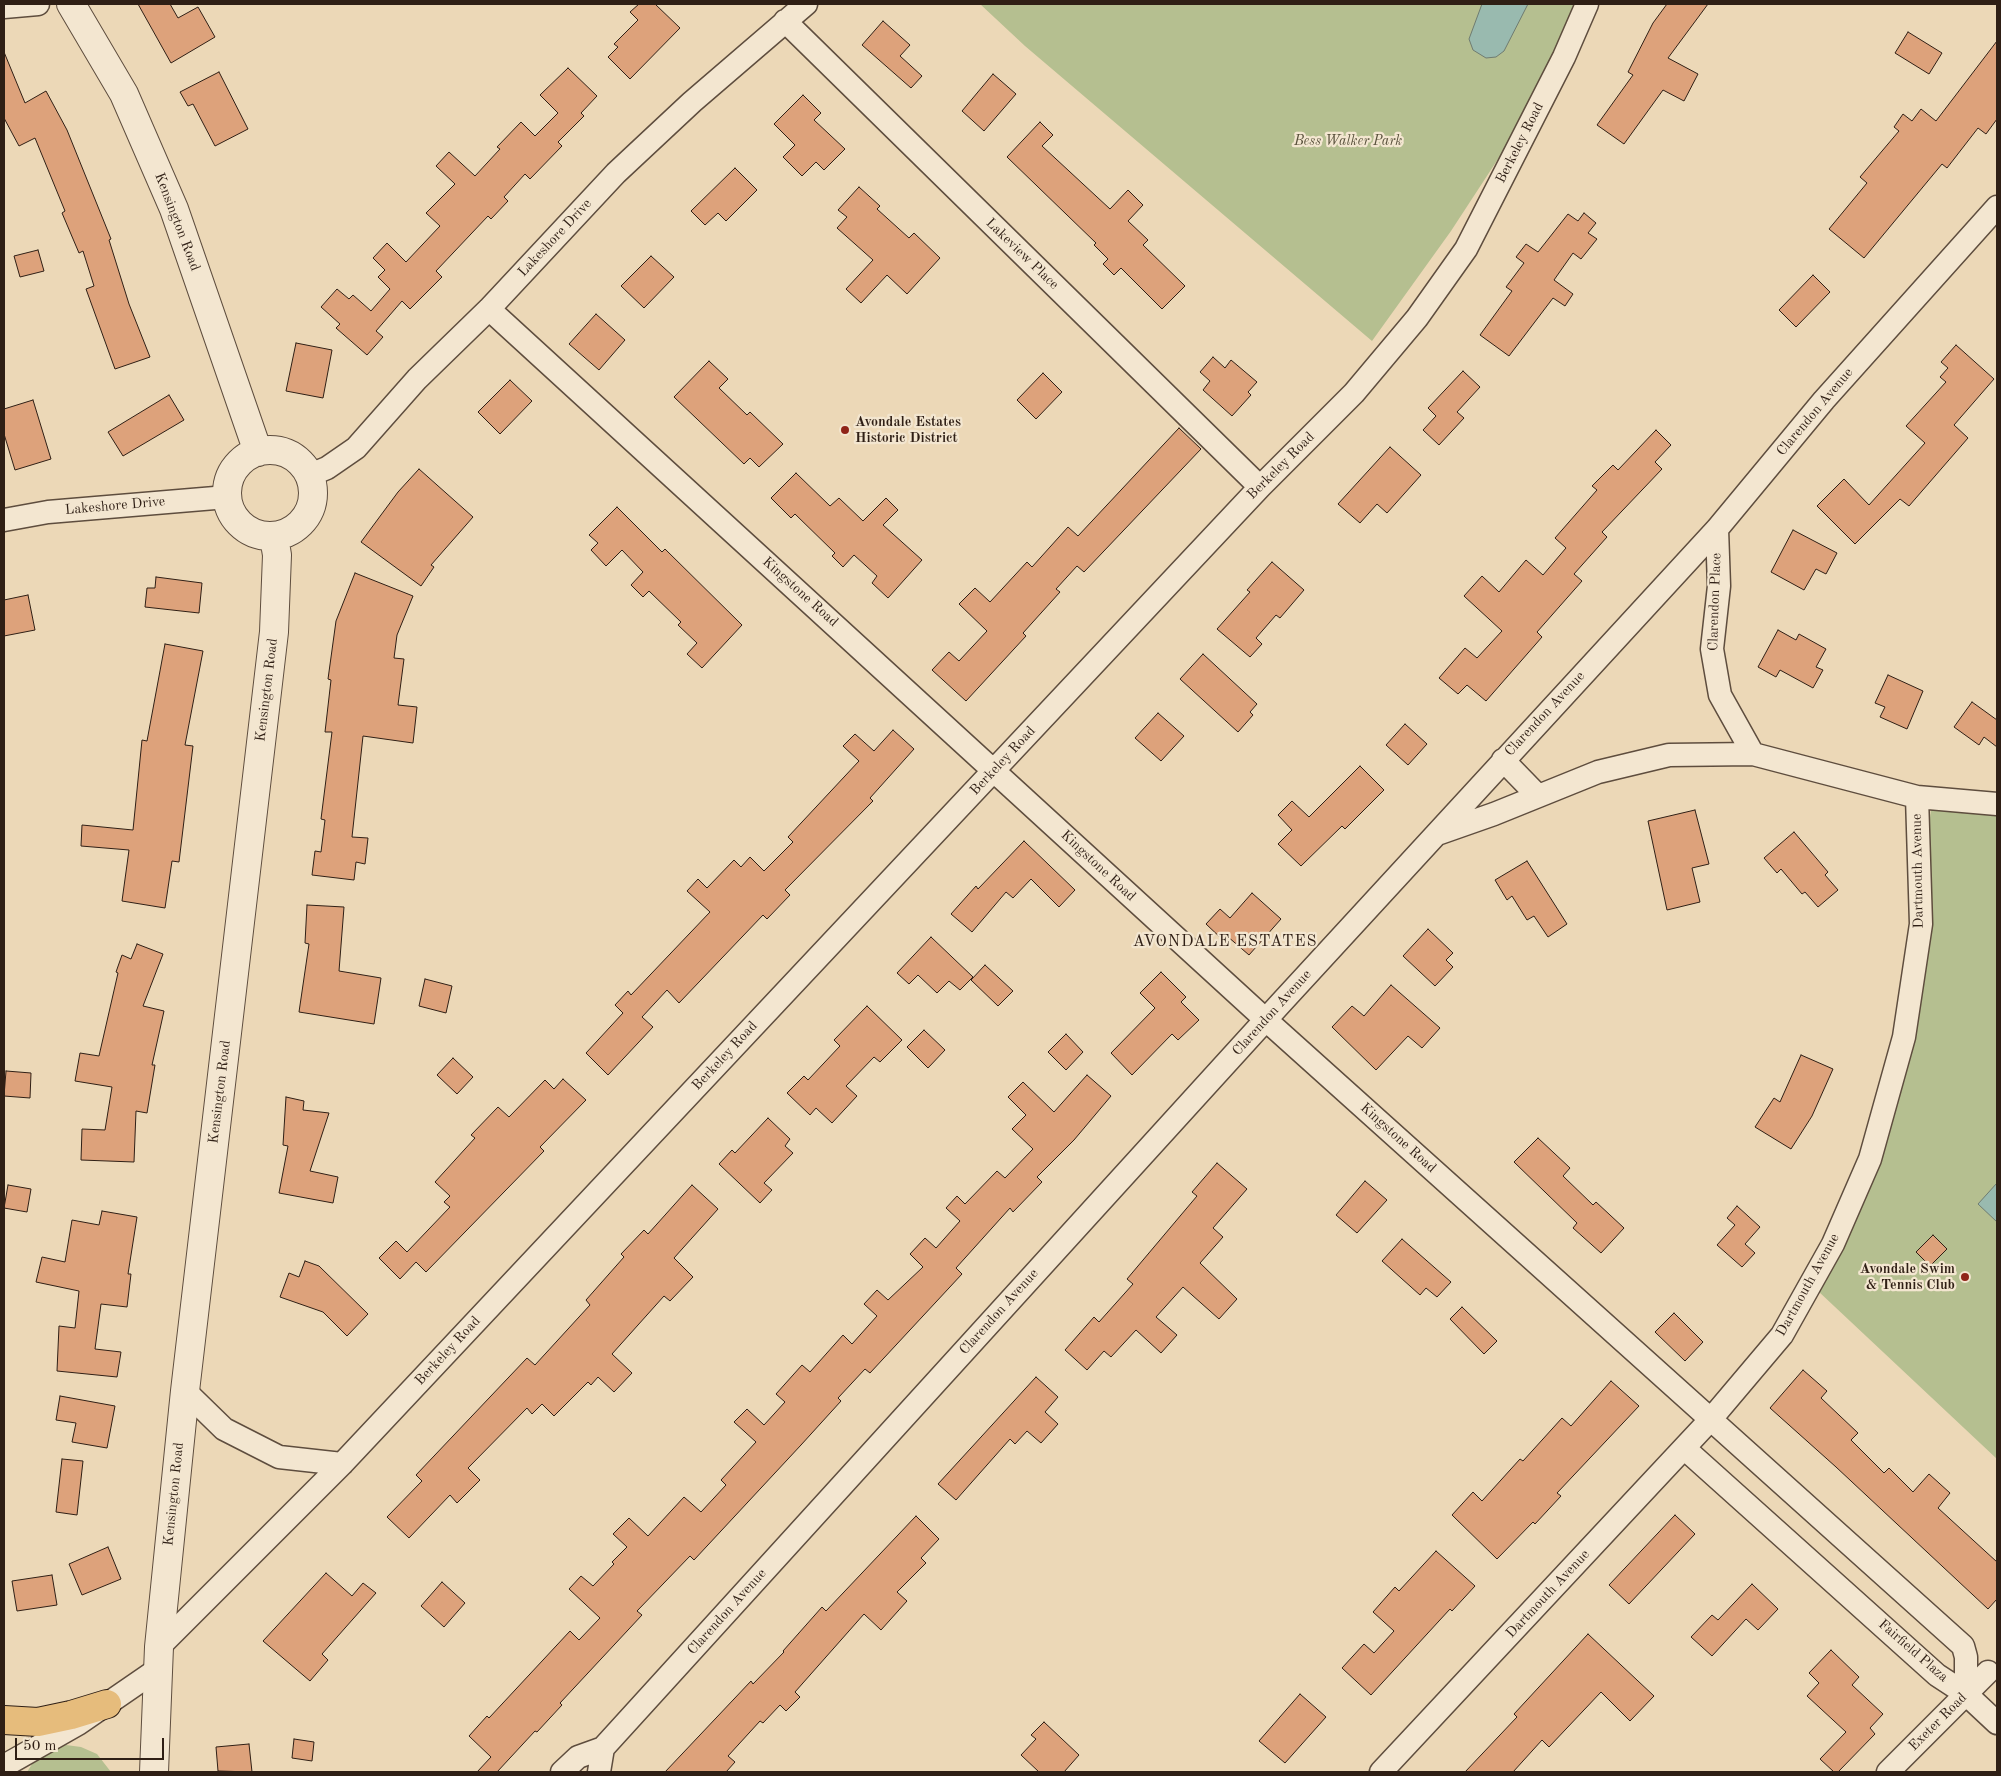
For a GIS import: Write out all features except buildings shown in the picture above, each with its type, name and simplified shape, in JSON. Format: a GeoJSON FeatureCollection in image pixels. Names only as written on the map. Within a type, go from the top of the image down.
{"type":"FeatureCollection","features":[{"type":"Feature","properties":{"kind":"main road"},"geometry":{"type":"LineString","coordinates":[[4,1720],[38,1722],[107,1704]]}},
{"type":"Feature","properties":{"kind":"street"},"geometry":{"type":"LineString","coordinates":[[4,7],[38,4]]}},
{"type":"Feature","properties":{"kind":"street","name":"Kensington Road"},"geometry":{"type":"LineString","coordinates":[[71,4],[124,94],[174,209],[258,452]]}},
{"type":"Feature","properties":{"kind":"street","name":"Lakeshore Drive"},"geometry":{"type":"LineString","coordinates":[[310,475],[327,468],[356,448],[417,379],[489,309],[616,174],[692,102],[806,4]]}},
{"type":"Feature","properties":{"kind":"street","name":"Berkeley Road"},"geometry":{"type":"LineString","coordinates":[[4,1766],[78,1724],[107,1704],[158,1658],[1260,487],[1354,393],[1417,318],[1466,249],[1564,57],[1587,4]]}},
{"type":"Feature","properties":{"kind":"street","name":"Lakeview Place"},"geometry":{"type":"LineString","coordinates":[[785,21],[1260,487]]}},
{"type":"Feature","properties":{"kind":"street","name":"Clarendon Avenue"},"geometry":{"type":"LineString","coordinates":[[562,1772],[578,1757],[603,1748],[1434,835],[1717,529],[1824,400],[1997,207]]}},
{"type":"Feature","properties":{"kind":"street","name":"Kingstone Road"},"geometry":{"type":"LineString","coordinates":[[489,309],[1266,1020],[1711,1419]]}},
{"type":"Feature","properties":{"kind":"street"},"geometry":{"type":"LineString","coordinates":[[270,450],[293,456],[303,464],[310,475],[313,488],[313,502],[308,515],[299,526],[288,533],[274,537],[260,536],[248,531],[238,522],[230,510],[227,497],[228,482],[234,469],[245,458],[258,452],[270,450]]}},
{"type":"Feature","properties":{"kind":"street","name":"Lakeshore Drive"},"geometry":{"type":"LineString","coordinates":[[4,520],[48,512],[227,497]]}},
{"type":"Feature","properties":{"kind":"street","name":"Clarendon Place"},"geometry":{"type":"LineString","coordinates":[[1717,529],[1719,586],[1712,649],[1720,695],[1753,754]]}},
{"type":"Feature","properties":{"kind":"street","name":"Kensington Road"},"geometry":{"type":"LineString","coordinates":[[154,1772],[158,1658],[185,1391],[274,632],[277,555],[274,537]]}},
{"type":"Feature","properties":{"kind":"street"},"geometry":{"type":"LineString","coordinates":[[1434,835],[1598,772],[1669,755],[1753,754],[1918,797]]}},
{"type":"Feature","properties":{"kind":"street"},"geometry":{"type":"LineString","coordinates":[[1503,760],[1538,796]]}},
{"type":"Feature","properties":{"kind":"street","name":"Dartmouth Avenue"},"geometry":{"type":"LineString","coordinates":[[1381,1772],[1711,1419],[1782,1335],[1833,1244],[1870,1159],[1904,1037],[1921,924],[1918,797],[1997,804]]}},
{"type":"Feature","properties":{"kind":"street"},"geometry":{"type":"LineString","coordinates":[[185,1391],[224,1429],[279,1457],[342,1464]]}},
{"type":"Feature","properties":{"kind":"street","name":"Fairfield Plaza"},"geometry":{"type":"LineString","coordinates":[[1711,1419],[1963,1646],[1966,1657],[1966,1694]]}},
{"type":"Feature","properties":{"kind":"street","name":"Fairfield Plaza"},"geometry":{"type":"LineString","coordinates":[[1684,1448],[1938,1675],[1966,1694]]}},
{"type":"Feature","properties":{"kind":"street","name":"Exeter Road"},"geometry":{"type":"LineString","coordinates":[[1888,1772],[1988,1672]]}},
{"type":"Feature","properties":{"kind":"street"},"geometry":{"type":"LineString","coordinates":[[1966,1694],[1997,1723]]}},
{"type":"Feature","properties":{"kind":"street"},"geometry":{"type":"LineString","coordinates":[[599,1772],[603,1748]]}},
{"type":"Feature","properties":{"kind":"green space","name":"Bess Walker Park"},"geometry":{"type":"Polygon","coordinates":[[[980,4],[1586,4],[1515,133],[1451,231],[1372,341],[1025,46],[980,4]]]}},
{"type":"Feature","properties":{"kind":"green space"},"geometry":{"type":"Polygon","coordinates":[[[1931,809],[1997,814],[1997,1459],[1818,1291],[1902,1055],[1931,809]]]}},
{"type":"Feature","properties":{"kind":"green space"},"geometry":{"type":"Polygon","coordinates":[[[66,1745],[81,1747],[97,1754],[111,1772],[27,1772],[34,1761],[47,1749],[66,1745]]]}},
{"type":"Feature","properties":{"kind":"water"},"geometry":{"type":"Polygon","coordinates":[[[1482,4],[1528,4],[1504,51],[1496,57],[1486,58],[1473,50],[1469,39],[1482,4]]]}},
{"type":"Feature","properties":{"kind":"water"},"geometry":{"type":"Polygon","coordinates":[[[1997,1183],[1997,1222],[1978,1204],[1997,1183]]]}},
{"type":"Feature","properties":{"kind":"place","name":"Avondale Estates Historic District"},"geometry":{"type":"Point","coordinates":[845,430]}},
{"type":"Feature","properties":{"kind":"place","name":"Avondale Swim & Tennis Club"},"geometry":{"type":"Point","coordinates":[1965,1277]}},
{"type":"Feature","properties":{"kind":"district","name":"AVONDALE ESTATES"},"geometry":{"type":"Point","coordinates":[1225,942]}}]}
